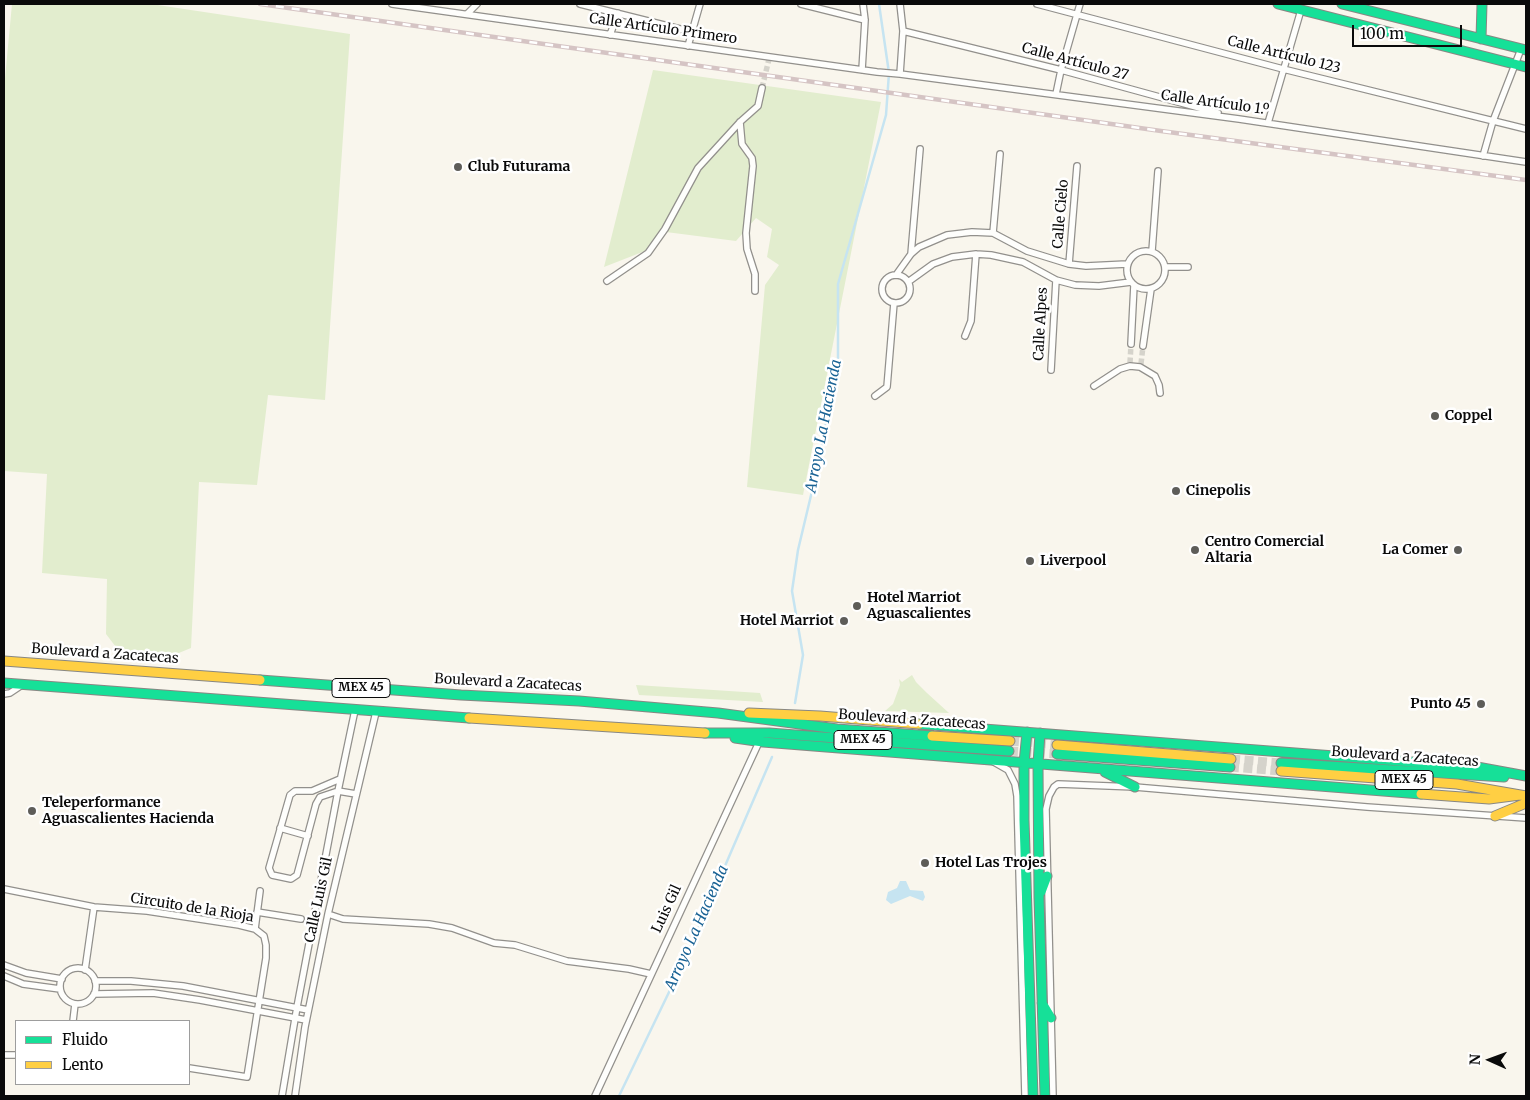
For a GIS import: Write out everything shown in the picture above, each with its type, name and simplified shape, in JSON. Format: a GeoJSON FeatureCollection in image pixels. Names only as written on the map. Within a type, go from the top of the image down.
{"type":"FeatureCollection","features":[{"type":"Feature","properties":{"kind":"main road"},"geometry":{"type":"LineString","coordinates":[[1278,4],[1526,67]]}},
{"type":"Feature","properties":{"kind":"main road"},"geometry":{"type":"LineString","coordinates":[[1342,4],[1524,49]]}},
{"type":"Feature","properties":{"kind":"main road"},"geometry":{"type":"LineString","coordinates":[[1481,39],[1482,4]]}},
{"type":"Feature","properties":{"kind":"main road","name":"Boulevard a Zacatecas"},"geometry":{"type":"LineString","coordinates":[[4,661],[461,695],[579,700],[718,713],[837,729],[1010,746],[761,738],[376,712],[4,683]]}},
{"type":"Feature","properties":{"kind":"main road"},"geometry":{"type":"LineString","coordinates":[[718,713],[820,716],[1482,764],[1526,777]]}},
{"type":"Feature","properties":{"kind":"main road"},"geometry":{"type":"LineString","coordinates":[[1027,732],[1024,763],[1024,820],[1033,1096]]}},
{"type":"Feature","properties":{"kind":"main road"},"geometry":{"type":"LineString","coordinates":[[1040,733],[1038,764],[1039,897],[1044,1096]]}},
{"type":"Feature","properties":{"kind":"main road"},"geometry":{"type":"LineString","coordinates":[[761,738],[1024,763],[1489,799],[1523,796]]}},
{"type":"Feature","properties":{"kind":"main road"},"geometry":{"type":"LineString","coordinates":[[1057,750],[1231,763]]}},
{"type":"Feature","properties":{"kind":"main road","name":"Boulevard a Zacatecas"},"geometry":{"type":"LineString","coordinates":[[1523,796],[1457,784],[1281,767],[1526,777]]}},
{"type":"Feature","properties":{"kind":"main road"},"geometry":{"type":"LineString","coordinates":[[1101,769],[1135,788]]}},
{"type":"Feature","properties":{"kind":"main road"},"geometry":{"type":"LineString","coordinates":[[1495,816],[1526,803]]}},
{"type":"Feature","properties":{"kind":"main road"},"geometry":{"type":"LineString","coordinates":[[1018,833],[1024,820]]}},
{"type":"Feature","properties":{"kind":"main road"},"geometry":{"type":"LineString","coordinates":[[1039,897],[1047,876]]}},
{"type":"Feature","properties":{"kind":"main road"},"geometry":{"type":"LineString","coordinates":[[1020,920],[1028,929]]}},
{"type":"Feature","properties":{"kind":"main road"},"geometry":{"type":"LineString","coordinates":[[1042,1002],[1051,1018]]}},
{"type":"Feature","properties":{"kind":"main road"},"geometry":{"type":"LineString","coordinates":[[1040,1096],[1044,1083]]}},
{"type":"Feature","properties":{"kind":"street","name":"Calle Artículo Primero"},"geometry":{"type":"LineString","coordinates":[[392,4],[769,58],[897,74]]}},
{"type":"Feature","properties":{"kind":"street"},"geometry":{"type":"LineString","coordinates":[[467,14],[477,4]]}},
{"type":"Feature","properties":{"kind":"street"},"geometry":{"type":"LineString","coordinates":[[580,4],[692,32]]}},
{"type":"Feature","properties":{"kind":"street"},"geometry":{"type":"LineString","coordinates":[[688,46],[700,4]]}},
{"type":"Feature","properties":{"kind":"street"},"geometry":{"type":"LineString","coordinates":[[801,4],[865,20]]}},
{"type":"Feature","properties":{"kind":"street"},"geometry":{"type":"LineString","coordinates":[[862,70],[865,20],[863,4]]}},
{"type":"Feature","properties":{"kind":"street"},"geometry":{"type":"LineString","coordinates":[[897,74],[903,31],[900,4]]}},
{"type":"Feature","properties":{"kind":"street","name":"Calle Artículo 123"},"geometry":{"type":"LineString","coordinates":[[1037,4],[1283,69],[1526,129]]}},
{"type":"Feature","properties":{"kind":"street"},"geometry":{"type":"LineString","coordinates":[[1056,94],[1080,4]]}},
{"type":"Feature","properties":{"kind":"street"},"geometry":{"type":"LineString","coordinates":[[1268,123],[1301,10]]}},
{"type":"Feature","properties":{"kind":"street"},"geometry":{"type":"LineString","coordinates":[[610,35],[618,13]]}},
{"type":"Feature","properties":{"kind":"street","name":"Calle Artículo 27"},"geometry":{"type":"LineString","coordinates":[[903,31],[1061,70],[1239,119]]}},
{"type":"Feature","properties":{"kind":"street"},"geometry":{"type":"LineString","coordinates":[[1483,156],[1493,120],[1514,64],[1524,49]]}},
{"type":"Feature","properties":{"kind":"street","name":"Calle Artículo 1.º"},"geometry":{"type":"LineString","coordinates":[[897,74],[1268,123],[1526,162]]}},
{"type":"Feature","properties":{"kind":"street"},"geometry":{"type":"LineString","coordinates":[[607,281],[648,254],[698,168],[740,122],[758,106],[762,88]]}},
{"type":"Feature","properties":{"kind":"street"},"geometry":{"type":"LineString","coordinates":[[740,122],[742,144],[752,158],[754,166],[746,233],[747,249],[755,274],[755,291]]}},
{"type":"Feature","properties":{"kind":"street"},"geometry":{"type":"LineString","coordinates":[[911,254],[920,149]]}},
{"type":"Feature","properties":{"kind":"street"},"geometry":{"type":"LineString","coordinates":[[992,233],[1000,154]]}},
{"type":"Feature","properties":{"kind":"street","name":"Calle Cielo"},"geometry":{"type":"LineString","coordinates":[[1069,264],[1077,166]]}},
{"type":"Feature","properties":{"kind":"street"},"geometry":{"type":"LineString","coordinates":[[1152,251],[1158,171]]}},
{"type":"Feature","properties":{"kind":"street"},"geometry":{"type":"LineString","coordinates":[[896,275],[911,254],[919,247],[947,235],[972,232],[992,233],[1028,251],[1069,264],[1086,266],[1128,264]]}},
{"type":"Feature","properties":{"kind":"street"},"geometry":{"type":"LineString","coordinates":[[1023,262],[1028,251]]}},
{"type":"Feature","properties":{"kind":"street"},"geometry":{"type":"LineString","coordinates":[[908,282],[933,264],[952,257],[976,254],[991,255],[1023,262],[1056,280],[1075,285],[1133,284],[1145,290],[1151,289],[1162,280],[1165,274],[1163,260],[1152,251],[1140,252],[1130,259],[1128,264],[1127,270],[1133,284],[1131,344]]}},
{"type":"Feature","properties":{"kind":"street"},"geometry":{"type":"LineString","coordinates":[[965,336],[971,321],[976,254]]}},
{"type":"Feature","properties":{"kind":"street"},"geometry":{"type":"LineString","coordinates":[[1165,267],[1188,267]]}},
{"type":"Feature","properties":{"kind":"street"},"geometry":{"type":"LineString","coordinates":[[891,276],[901,276],[908,282],[910,291],[906,299],[899,303],[894,303],[886,299],[882,291],[884,282],[891,276]]}},
{"type":"Feature","properties":{"kind":"street","name":"Calle Alpes"},"geometry":{"type":"LineString","coordinates":[[1051,370],[1056,280]]}},
{"type":"Feature","properties":{"kind":"street"},"geometry":{"type":"LineString","coordinates":[[1143,346],[1151,289]]}},
{"type":"Feature","properties":{"kind":"street"},"geometry":{"type":"LineString","coordinates":[[875,396],[887,387],[894,303]]}},
{"type":"Feature","properties":{"kind":"street"},"geometry":{"type":"LineString","coordinates":[[1094,386],[1120,369],[1130,365],[1140,366],[1155,376],[1160,393]]}},
{"type":"Feature","properties":{"kind":"street"},"geometry":{"type":"LineString","coordinates":[[4,694],[10,693],[23,684]]}},
{"type":"Feature","properties":{"kind":"street","name":"Calle Luis Gil"},"geometry":{"type":"LineString","coordinates":[[282,1096],[340,779],[355,710]]}},
{"type":"Feature","properties":{"kind":"street","name":"Calle Luis Gil"},"geometry":{"type":"LineString","coordinates":[[294,1096],[306,1020],[328,914],[376,712]]}},
{"type":"Feature","properties":{"kind":"street","name":"Luis Gil"},"geometry":{"type":"LineString","coordinates":[[595,1096],[761,738]]}},
{"type":"Feature","properties":{"kind":"street"},"geometry":{"type":"LineString","coordinates":[[990,760],[1008,770],[1015,784],[1025,1096]]}},
{"type":"Feature","properties":{"kind":"street"},"geometry":{"type":"LineString","coordinates":[[340,779],[312,791],[295,791],[290,795],[269,868],[272,875],[292,879],[298,875],[316,804],[320,797],[338,790],[356,794]]}},
{"type":"Feature","properties":{"kind":"street"},"geometry":{"type":"LineString","coordinates":[[1053,1096],[1046,809],[1049,796],[1058,784],[1135,788],[1526,818]]}},
{"type":"Feature","properties":{"kind":"street"},"geometry":{"type":"LineString","coordinates":[[280,828],[308,836]]}},
{"type":"Feature","properties":{"kind":"street","name":"Circuito de la Rioja"},"geometry":{"type":"LineString","coordinates":[[4,889],[94,907],[146,911],[239,925],[255,929],[264,936],[266,945],[260,1001],[247,1077],[190,1068]]}},
{"type":"Feature","properties":{"kind":"street"},"geometry":{"type":"LineString","coordinates":[[255,929],[260,891]]}},
{"type":"Feature","properties":{"kind":"street"},"geometry":{"type":"LineString","coordinates":[[85,970],[94,907]]}},
{"type":"Feature","properties":{"kind":"street"},"geometry":{"type":"LineString","coordinates":[[257,912],[301,919]]}},
{"type":"Feature","properties":{"kind":"street"},"geometry":{"type":"LineString","coordinates":[[328,914],[343,919],[429,924],[452,928],[494,942],[515,945],[567,961],[629,969],[651,974]]}},
{"type":"Feature","properties":{"kind":"street"},"geometry":{"type":"LineString","coordinates":[[4,965],[26,973],[62,979]]}},
{"type":"Feature","properties":{"kind":"street"},"geometry":{"type":"LineString","coordinates":[[74,969],[85,970],[93,976],[95,981],[94,994],[86,1002],[75,1004],[65,999],[60,989],[62,979],[69,971],[74,969]]}},
{"type":"Feature","properties":{"kind":"street"},"geometry":{"type":"LineString","coordinates":[[4,976],[23,984],[60,989]]}},
{"type":"Feature","properties":{"kind":"street"},"geometry":{"type":"LineString","coordinates":[[95,981],[131,981],[183,986],[308,1010]]}},
{"type":"Feature","properties":{"kind":"street"},"geometry":{"type":"LineString","coordinates":[[94,994],[153,993],[306,1020]]}},
{"type":"Feature","properties":{"kind":"street"},"geometry":{"type":"LineString","coordinates":[[74,1020],[75,1004]]}},
{"type":"Feature","properties":{"kind":"green space"},"geometry":{"type":"Polygon","coordinates":[[[12,4],[151,4],[350,34],[325,400],[268,395],[257,485],[199,482],[191,648],[169,657],[143,657],[119,651],[106,634],[107,579],[42,573],[47,474],[4,471],[4,89],[12,4]]]}},
{"type":"Feature","properties":{"kind":"green space"},"geometry":{"type":"Polygon","coordinates":[[[653,70],[881,102],[803,495],[747,487],[765,285],[779,265],[767,257],[772,229],[756,218],[736,241],[666,232],[645,251],[604,267],[653,70]]]}},
{"type":"Feature","properties":{"kind":"green space"},"geometry":{"type":"Polygon","coordinates":[[[912,675],[916,682],[949,713],[885,711],[893,704],[900,685],[899,679],[902,682],[912,675]]]}},
{"type":"Feature","properties":{"kind":"green space"},"geometry":{"type":"Polygon","coordinates":[[[636,685],[760,693],[763,702],[639,695],[636,685]]]}},
{"type":"Feature","properties":{"kind":"water"},"geometry":{"type":"Polygon","coordinates":[[[900,881],[906,881],[910,890],[923,891],[925,897],[923,901],[910,896],[891,904],[886,900],[888,892],[897,888],[900,881]]]}},
{"type":"Feature","properties":{"kind":"waterway","name":"Arroyo La Hacienda"},"geometry":{"type":"LineString","coordinates":[[795,703],[803,655],[792,591],[798,550],[818,466],[838,359],[838,284],[886,115],[889,73],[879,4]]}},
{"type":"Feature","properties":{"kind":"waterway","name":"Arroyo La Hacienda"},"geometry":{"type":"LineString","coordinates":[[619,1096],[684,961],[772,757]]}},
{"type":"Feature","properties":{"kind":"tunnel"},"geometry":{"type":"LineString","coordinates":[[762,88],[769,59]]}},
{"type":"Feature","properties":{"kind":"tunnel"},"geometry":{"type":"LineString","coordinates":[[1130,363],[1131,344]]}},
{"type":"Feature","properties":{"kind":"tunnel"},"geometry":{"type":"LineString","coordinates":[[1141,364],[1143,346]]}},
{"type":"Feature","properties":{"kind":"tunnel"},"geometry":{"type":"LineString","coordinates":[[1010,741],[1057,745]]}},
{"type":"Feature","properties":{"kind":"tunnel"},"geometry":{"type":"LineString","coordinates":[[1009,751],[1057,754]]}},
{"type":"Feature","properties":{"kind":"tunnel"},"geometry":{"type":"LineString","coordinates":[[1231,759],[1281,763]]}},
{"type":"Feature","properties":{"kind":"tunnel"},"geometry":{"type":"LineString","coordinates":[[1230,767],[1281,771]]}},
{"type":"Feature","properties":{"kind":"railway"},"geometry":{"type":"LineString","coordinates":[[260,4],[1161,131],[1526,180]]}},
{"type":"Feature","properties":{"kind":"traffic: fast"},"geometry":{"type":"LineString","coordinates":[[1278,4],[1526,67]]}},
{"type":"Feature","properties":{"kind":"traffic: fast"},"geometry":{"type":"LineString","coordinates":[[1342,4],[1526,50]]}},
{"type":"Feature","properties":{"kind":"traffic: fast"},"geometry":{"type":"LineString","coordinates":[[1481,39],[1482,4]]}},
{"type":"Feature","properties":{"kind":"traffic: fast"},"geometry":{"type":"LineString","coordinates":[[260,680],[461,695],[579,701],[718,713],[837,729],[932,736]]}},
{"type":"Feature","properties":{"kind":"traffic: fast"},"geometry":{"type":"LineString","coordinates":[[4,683],[469,718]]}},
{"type":"Feature","properties":{"kind":"traffic: fast"},"geometry":{"type":"LineString","coordinates":[[919,724],[1477,767],[1526,776]]}},
{"type":"Feature","properties":{"kind":"traffic: fast"},"geometry":{"type":"LineString","coordinates":[[1027,732],[1024,763],[1024,820],[1033,1096]]}},
{"type":"Feature","properties":{"kind":"traffic: fast"},"geometry":{"type":"LineString","coordinates":[[705,733],[769,733],[1009,751]]}},
{"type":"Feature","properties":{"kind":"traffic: fast"},"geometry":{"type":"LineString","coordinates":[[1040,733],[1038,764],[1039,897],[1045,1096]]}},
{"type":"Feature","properties":{"kind":"traffic: fast"},"geometry":{"type":"LineString","coordinates":[[735,738],[763,742],[1421,794]]}},
{"type":"Feature","properties":{"kind":"traffic: fast"},"geometry":{"type":"LineString","coordinates":[[1057,754],[1230,767]]}},
{"type":"Feature","properties":{"kind":"traffic: fast"},"geometry":{"type":"LineString","coordinates":[[1281,763],[1504,777]]}},
{"type":"Feature","properties":{"kind":"traffic: fast"},"geometry":{"type":"LineString","coordinates":[[1105,772],[1135,787]]}},
{"type":"Feature","properties":{"kind":"traffic: fast"},"geometry":{"type":"LineString","coordinates":[[1041,892],[1047,876]]}},
{"type":"Feature","properties":{"kind":"traffic: fast"},"geometry":{"type":"LineString","coordinates":[[1042,1003],[1051,1018]]}},
{"type":"Feature","properties":{"kind":"traffic: slow"},"geometry":{"type":"LineString","coordinates":[[4,661],[260,680]]}},
{"type":"Feature","properties":{"kind":"traffic: slow"},"geometry":{"type":"LineString","coordinates":[[749,713],[820,716],[919,724]]}},
{"type":"Feature","properties":{"kind":"traffic: slow"},"geometry":{"type":"LineString","coordinates":[[469,718],[705,733]]}},
{"type":"Feature","properties":{"kind":"traffic: slow"},"geometry":{"type":"LineString","coordinates":[[932,736],[1010,741]]}},
{"type":"Feature","properties":{"kind":"traffic: slow"},"geometry":{"type":"LineString","coordinates":[[1057,745],[1231,759]]}},
{"type":"Feature","properties":{"kind":"traffic: slow"},"geometry":{"type":"LineString","coordinates":[[1281,771],[1457,784],[1526,796]]}},
{"type":"Feature","properties":{"kind":"traffic: slow"},"geometry":{"type":"LineString","coordinates":[[1421,794],[1489,799],[1520,795]]}},
{"type":"Feature","properties":{"kind":"traffic: slow"},"geometry":{"type":"LineString","coordinates":[[1495,816],[1526,803]]}},
{"type":"Feature","properties":{"kind":"place","name":"Club Futurama"},"geometry":{"type":"Point","coordinates":[458,167]}},
{"type":"Feature","properties":{"kind":"place","name":"Coppel"},"geometry":{"type":"Point","coordinates":[1435,416]}},
{"type":"Feature","properties":{"kind":"place","name":"Cinepolis"},"geometry":{"type":"Point","coordinates":[1176,491]}},
{"type":"Feature","properties":{"kind":"place","name":"Centro Comercial Altaria"},"geometry":{"type":"Point","coordinates":[1195,550]}},
{"type":"Feature","properties":{"kind":"place","name":"La Comer"},"geometry":{"type":"Point","coordinates":[1458,550]}},
{"type":"Feature","properties":{"kind":"place","name":"Liverpool"},"geometry":{"type":"Point","coordinates":[1030,561]}},
{"type":"Feature","properties":{"kind":"place","name":"Hotel Marriot Aguascalientes"},"geometry":{"type":"Point","coordinates":[857,606]}},
{"type":"Feature","properties":{"kind":"place","name":"Hotel Marriot"},"geometry":{"type":"Point","coordinates":[844,621]}},
{"type":"Feature","properties":{"kind":"place","name":"Punto 45"},"geometry":{"type":"Point","coordinates":[1481,704]}},
{"type":"Feature","properties":{"kind":"place","name":"Teleperformance Aguascalientes Hacienda"},"geometry":{"type":"Point","coordinates":[32,811]}},
{"type":"Feature","properties":{"kind":"place","name":"Hotel Las Trojes"},"geometry":{"type":"Point","coordinates":[925,863]}}]}
